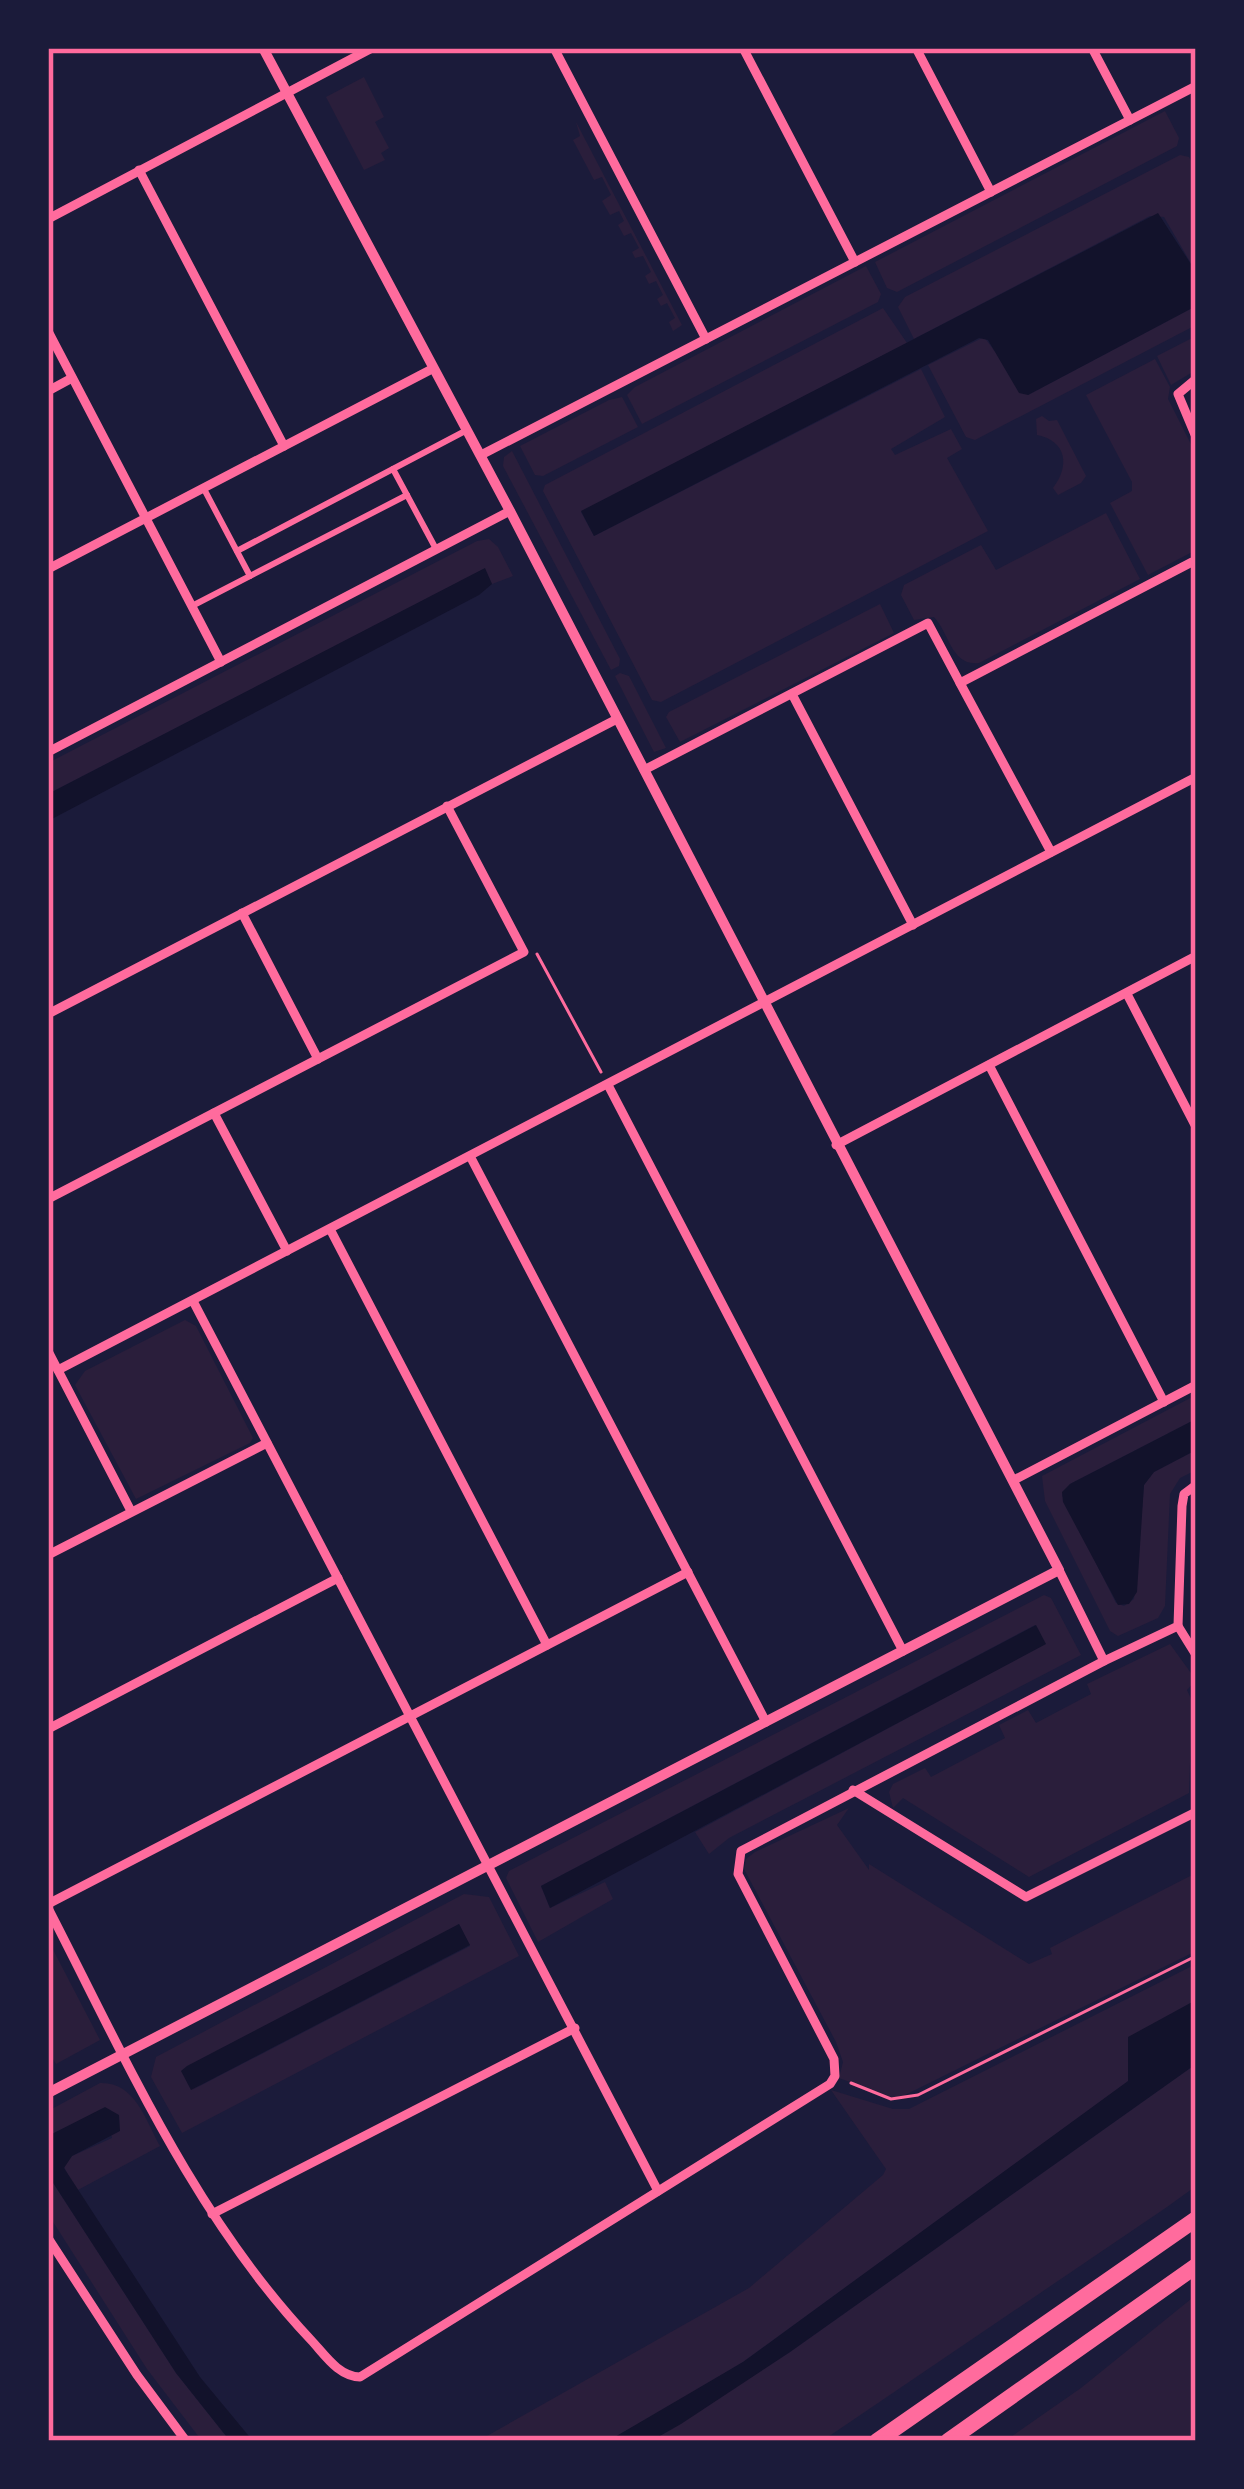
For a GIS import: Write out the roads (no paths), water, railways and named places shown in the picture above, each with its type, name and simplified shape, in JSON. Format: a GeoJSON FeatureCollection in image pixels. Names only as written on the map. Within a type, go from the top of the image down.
{"type":"FeatureCollection","features":[{"type":"Feature","properties":{"kind":"highway"},"geometry":{"type":"LineString","coordinates":[[877,2441],[1196,2219]]}},
{"type":"Feature","properties":{"kind":"highway"},"geometry":{"type":"LineString","coordinates":[[948,2441],[1196,2266]]}},
{"type":"Feature","properties":{"kind":"street"},"geometry":{"type":"LineString","coordinates":[[263,48],[481,455],[1104,1660]]}},
{"type":"Feature","properties":{"kind":"street"},"geometry":{"type":"LineString","coordinates":[[48,218],[372,48]]}},
{"type":"Feature","properties":{"kind":"street"},"geometry":{"type":"LineString","coordinates":[[554,48],[706,339]]}},
{"type":"Feature","properties":{"kind":"street"},"geometry":{"type":"LineString","coordinates":[[743,48],[855,262]]}},
{"type":"Feature","properties":{"kind":"street"},"geometry":{"type":"LineString","coordinates":[[916,48],[991,192]]}},
{"type":"Feature","properties":{"kind":"street"},"geometry":{"type":"LineString","coordinates":[[1093,48],[1130,120]]}},
{"type":"Feature","properties":{"kind":"street"},"geometry":{"type":"LineString","coordinates":[[481,455],[1196,86]]}},
{"type":"Feature","properties":{"kind":"street"},"geometry":{"type":"LineString","coordinates":[[139,170],[284,446]]}},
{"type":"Feature","properties":{"kind":"street"},"geometry":{"type":"LineString","coordinates":[[48,331],[221,662]]}},
{"type":"Feature","properties":{"kind":"street"},"geometry":{"type":"LineString","coordinates":[[48,569],[432,369]]}},
{"type":"Feature","properties":{"kind":"street"},"geometry":{"type":"LineString","coordinates":[[48,391],[72,378]]}},
{"type":"Feature","properties":{"kind":"street"},"geometry":{"type":"LineString","coordinates":[[1196,379],[1178,394],[1196,437]]}},
{"type":"Feature","properties":{"kind":"street"},"geometry":{"type":"LineString","coordinates":[[237,551],[467,430]]}},
{"type":"Feature","properties":{"kind":"street"},"geometry":{"type":"LineString","coordinates":[[393,469],[436,549]]}},
{"type":"Feature","properties":{"kind":"street"},"geometry":{"type":"LineString","coordinates":[[204,488],[250,576]]}},
{"type":"Feature","properties":{"kind":"street"},"geometry":{"type":"LineString","coordinates":[[192,606],[407,495]]}},
{"type":"Feature","properties":{"kind":"street"},"geometry":{"type":"LineString","coordinates":[[48,752],[510,511]]}},
{"type":"Feature","properties":{"kind":"street"},"geometry":{"type":"LineString","coordinates":[[960,683],[1195,564]]}},
{"type":"Feature","properties":{"kind":"street"},"geometry":{"type":"LineString","coordinates":[[644,770],[928,623],[1051,852]]}},
{"type":"Feature","properties":{"kind":"street"},"geometry":{"type":"LineString","coordinates":[[792,694],[913,925]]}},
{"type":"Feature","properties":{"kind":"street"},"geometry":{"type":"LineString","coordinates":[[48,1014],[617,718]]}},
{"type":"Feature","properties":{"kind":"street"},"geometry":{"type":"LineString","coordinates":[[58,1370],[1196,777]]}},
{"type":"Feature","properties":{"kind":"street"},"geometry":{"type":"LineString","coordinates":[[48,1199],[524,952],[448,806]]}},
{"type":"Feature","properties":{"kind":"street"},"geometry":{"type":"LineString","coordinates":[[242,913],[318,1059]]}},
{"type":"Feature","properties":{"kind":"street"},"geometry":{"type":"LineString","coordinates":[[836,1144],[1196,956]]}},
{"type":"Feature","properties":{"kind":"street"},"geometry":{"type":"LineString","coordinates":[[1127,994],[1196,1127]]}},
{"type":"Feature","properties":{"kind":"street"},"geometry":{"type":"LineString","coordinates":[[989,1065],[1164,1402]]}},
{"type":"Feature","properties":{"kind":"street"},"geometry":{"type":"LineString","coordinates":[[608,1085],[903,1651]]}},
{"type":"Feature","properties":{"kind":"street"},"geometry":{"type":"LineString","coordinates":[[214,1113],[287,1252]]}},
{"type":"Feature","properties":{"kind":"street"},"geometry":{"type":"LineString","coordinates":[[470,1156],[766,1722]]}},
{"type":"Feature","properties":{"kind":"street"},"geometry":{"type":"LineString","coordinates":[[330,1229],[547,1645]]}},
{"type":"Feature","properties":{"kind":"street"},"geometry":{"type":"LineString","coordinates":[[193,1300],[658,2192]]}},
{"type":"Feature","properties":{"kind":"street"},"geometry":{"type":"LineString","coordinates":[[48,1351],[131,1511]]}},
{"type":"Feature","properties":{"kind":"street"},"geometry":{"type":"LineString","coordinates":[[1014,1480],[1196,1385]]}},
{"type":"Feature","properties":{"kind":"street"},"geometry":{"type":"LineString","coordinates":[[48,1555],[267,1443]]}},
{"type":"Feature","properties":{"kind":"street"},"geometry":{"type":"LineString","coordinates":[[1196,1485],[1184,1494],[1182,1506],[1178,1626],[1196,1655]]}},
{"type":"Feature","properties":{"kind":"street"},"geometry":{"type":"LineString","coordinates":[[48,2093],[1059,1570]]}},
{"type":"Feature","properties":{"kind":"street"},"geometry":{"type":"LineString","coordinates":[[688,1572],[48,1906],[178,2158],[212,2214],[297,2325],[339,2370],[354,2377],[367,2374],[824,2089],[835,2076],[834,2059],[738,1874],[738,1857],[747,1845],[1178,1626]]}},
{"type":"Feature","properties":{"kind":"street"},"geometry":{"type":"LineString","coordinates":[[48,1729],[338,1578]]}},
{"type":"Feature","properties":{"kind":"street"},"geometry":{"type":"LineString","coordinates":[[853,1790],[1026,1897],[1196,1812]]}},
{"type":"Feature","properties":{"kind":"street"},"geometry":{"type":"LineString","coordinates":[[212,2214],[575,2028]]}},
{"type":"Feature","properties":{"kind":"street"},"geometry":{"type":"LineString","coordinates":[[48,2238],[137,2375],[187,2441]]}}]}
